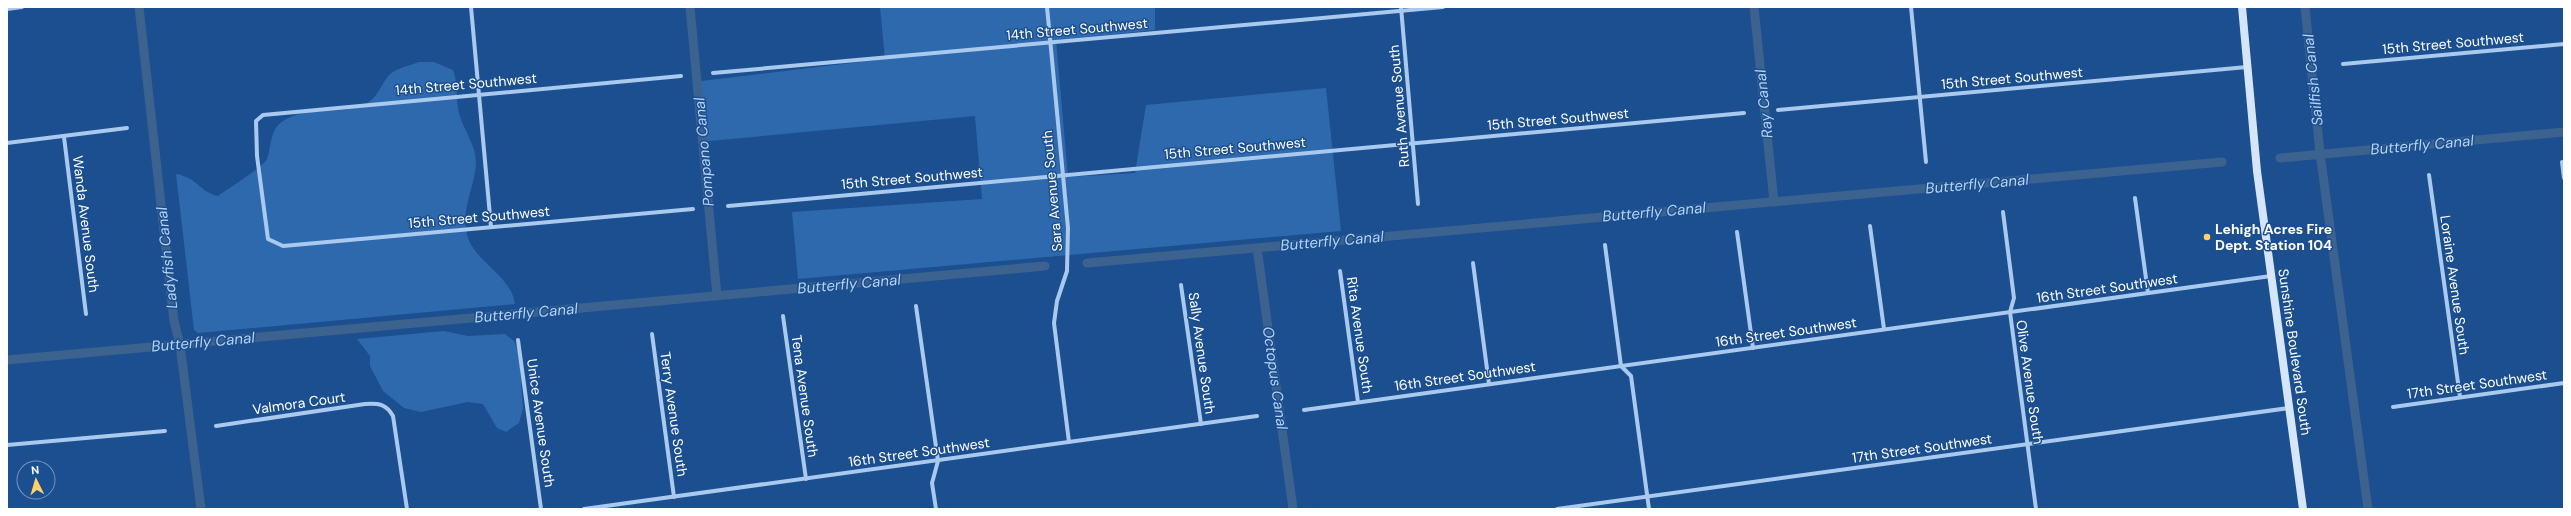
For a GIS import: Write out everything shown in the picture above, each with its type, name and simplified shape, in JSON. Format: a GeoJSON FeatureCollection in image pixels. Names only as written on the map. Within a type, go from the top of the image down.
{"type":"FeatureCollection","features":[{"type":"Feature","properties":{"kind":"street"},"geometry":{"type":"LineString","coordinates":[[7,9],[22,7]]}},
{"type":"Feature","properties":{"kind":"street"},"geometry":{"type":"LineString","coordinates":[[471,7],[491,227]]}},
{"type":"Feature","properties":{"kind":"street","name":"Sara Avenue South"},"geometry":{"type":"LineString","coordinates":[[1047,7],[1068,228],[1069,260],[1054,323],[1069,442]]}},
{"type":"Feature","properties":{"kind":"street","name":"14th Street Southwest"},"geometry":{"type":"LineString","coordinates":[[714,73],[1050,43],[1401,9],[1443,7]]}},
{"type":"Feature","properties":{"kind":"street"},"geometry":{"type":"LineString","coordinates":[[1911,7],[1926,162]]}},
{"type":"Feature","properties":{"kind":"street","name":"Sunshine Boulevard South"},"geometry":{"type":"LineString","coordinates":[[2242,7],[2256,165],[2303,509]]}},
{"type":"Feature","properties":{"kind":"street","name":"Ruth Avenue South"},"geometry":{"type":"LineString","coordinates":[[1401,9],[1418,204]]}},
{"type":"Feature","properties":{"kind":"street","name":"15th Street Southwest"},"geometry":{"type":"LineString","coordinates":[[2343,64],[2564,44]]}},
{"type":"Feature","properties":{"kind":"street","name":"15th Street Southwest"},"geometry":{"type":"LineString","coordinates":[[1778,110],[2247,67]]}},
{"type":"Feature","properties":{"kind":"street","name":"14th Street Southwest"},"geometry":{"type":"LineString","coordinates":[[268,239],[257,156],[256,121],[263,115],[681,76]]}},
{"type":"Feature","properties":{"kind":"street","name":"15th Street Southwest"},"geometry":{"type":"LineString","coordinates":[[728,206],[1744,113]]}},
{"type":"Feature","properties":{"kind":"street"},"geometry":{"type":"LineString","coordinates":[[7,143],[127,128]]}},
{"type":"Feature","properties":{"kind":"street","name":"Wanda Avenue South"},"geometry":{"type":"LineString","coordinates":[[64,137],[86,314]]}},
{"type":"Feature","properties":{"kind":"street"},"geometry":{"type":"LineString","coordinates":[[2562,162],[2564,178]]}},
{"type":"Feature","properties":{"kind":"street","name":"Loraine Avenue South"},"geometry":{"type":"LineString","coordinates":[[2429,175],[2460,397]]}},
{"type":"Feature","properties":{"kind":"street"},"geometry":{"type":"LineString","coordinates":[[2135,198],[2148,293]]}},
{"type":"Feature","properties":{"kind":"street","name":"15th Street Southwest"},"geometry":{"type":"LineString","coordinates":[[268,239],[283,246],[693,209]]}},
{"type":"Feature","properties":{"kind":"street","name":"Olive Avenue South"},"geometry":{"type":"LineString","coordinates":[[2003,212],[2014,298],[2010,312],[2036,509]]}},
{"type":"Feature","properties":{"kind":"street"},"geometry":{"type":"LineString","coordinates":[[1870,226],[1884,329]]}},
{"type":"Feature","properties":{"kind":"street"},"geometry":{"type":"LineString","coordinates":[[1737,232],[1753,348]]}},
{"type":"Feature","properties":{"kind":"street"},"geometry":{"type":"LineString","coordinates":[[1605,245],[1622,366],[1630,376],[1649,509]]}},
{"type":"Feature","properties":{"kind":"street"},"geometry":{"type":"LineString","coordinates":[[1473,263],[1489,384]]}},
{"type":"Feature","properties":{"kind":"street","name":"Rita Avenue South"},"geometry":{"type":"LineString","coordinates":[[1340,270],[1358,402]]}},
{"type":"Feature","properties":{"kind":"street","name":"16th Street Southwest"},"geometry":{"type":"LineString","coordinates":[[1304,410],[2271,276]]}},
{"type":"Feature","properties":{"kind":"street","name":"Sally Avenue South"},"geometry":{"type":"LineString","coordinates":[[1182,285],[1201,424]]}},
{"type":"Feature","properties":{"kind":"street"},"geometry":{"type":"LineString","coordinates":[[916,306],[938,461],[932,483],[936,509]]}},
{"type":"Feature","properties":{"kind":"street","name":"Tena Avenue South"},"geometry":{"type":"LineString","coordinates":[[783,316],[806,479]]}},
{"type":"Feature","properties":{"kind":"street","name":"Terry Avenue South"},"geometry":{"type":"LineString","coordinates":[[652,334],[674,497]]}},
{"type":"Feature","properties":{"kind":"street","name":"Unice Avenue South"},"geometry":{"type":"LineString","coordinates":[[518,340],[542,509]]}},
{"type":"Feature","properties":{"kind":"street","name":"17th Street Southwest"},"geometry":{"type":"LineString","coordinates":[[2393,407],[2564,383]]}},
{"type":"Feature","properties":{"kind":"street","name":"Valmora Court"},"geometry":{"type":"LineString","coordinates":[[216,426],[365,404],[377,403],[384,405],[393,416],[406,509]]}},
{"type":"Feature","properties":{"kind":"street","name":"17th Street Southwest"},"geometry":{"type":"LineString","coordinates":[[1557,509],[2289,408]]}},
{"type":"Feature","properties":{"kind":"street","name":"16th Street Southwest"},"geometry":{"type":"LineString","coordinates":[[584,509],[1257,416]]}},
{"type":"Feature","properties":{"kind":"street"},"geometry":{"type":"LineString","coordinates":[[7,445],[165,431]]}},
{"type":"Feature","properties":{"kind":"shaded area"},"geometry":{"type":"Polygon","coordinates":[[[880,7],[1155,7],[1155,30],[1056,40],[1068,177],[1135,173],[1146,105],[1326,88],[1341,231],[798,279],[792,212],[982,199],[975,116],[699,142],[693,82],[885,59],[880,7]]]}},
{"type":"Feature","properties":{"kind":"shaded area"},"geometry":{"type":"Polygon","coordinates":[[[419,62],[434,62],[453,70],[455,75],[458,109],[462,123],[474,149],[476,163],[467,205],[465,222],[466,230],[469,241],[475,251],[506,283],[512,293],[515,304],[198,333],[194,330],[176,174],[190,179],[207,191],[218,196],[264,163],[269,154],[275,129],[283,121],[292,116],[301,114],[351,109],[368,103],[377,94],[389,75],[403,67],[419,62]]]}},
{"type":"Feature","properties":{"kind":"shaded area"},"geometry":{"type":"Polygon","coordinates":[[[444,331],[468,336],[505,334],[514,341],[519,353],[523,409],[519,423],[506,432],[497,428],[483,404],[468,402],[421,412],[404,408],[383,391],[370,366],[370,356],[357,339],[444,331]]]}},
{"type":"Feature","properties":{"kind":"waterway","name":"Ladyfish Canal"},"geometry":{"type":"LineString","coordinates":[[139,7],[174,321],[180,345],[201,509]]}},
{"type":"Feature","properties":{"kind":"waterway","name":"Pompano Canal"},"geometry":{"type":"LineString","coordinates":[[690,7],[717,296]]}},
{"type":"Feature","properties":{"kind":"waterway","name":"Ray Canal"},"geometry":{"type":"LineString","coordinates":[[1754,7],[1774,202]]}},
{"type":"Feature","properties":{"kind":"waterway","name":"Sailfish Canal"},"geometry":{"type":"LineString","coordinates":[[2305,7],[2320,153],[2368,509]]}},
{"type":"Feature","properties":{"kind":"waterway","name":"Butterfly Canal"},"geometry":{"type":"LineString","coordinates":[[2280,158],[2564,132]]}},
{"type":"Feature","properties":{"kind":"waterway","name":"Butterfly Canal"},"geometry":{"type":"LineString","coordinates":[[1087,263],[2222,162]]}},
{"type":"Feature","properties":{"kind":"waterway","name":"Octopus Canal"},"geometry":{"type":"LineString","coordinates":[[1257,248],[1293,509]]}},
{"type":"Feature","properties":{"kind":"waterway","name":"Butterfly Canal"},"geometry":{"type":"LineString","coordinates":[[7,360],[1045,266]]}},
{"type":"Feature","properties":{"kind":"place","name":"Lehigh Acres Fire Dept. Station 104"},"geometry":{"type":"Point","coordinates":[2207,237]}}]}
